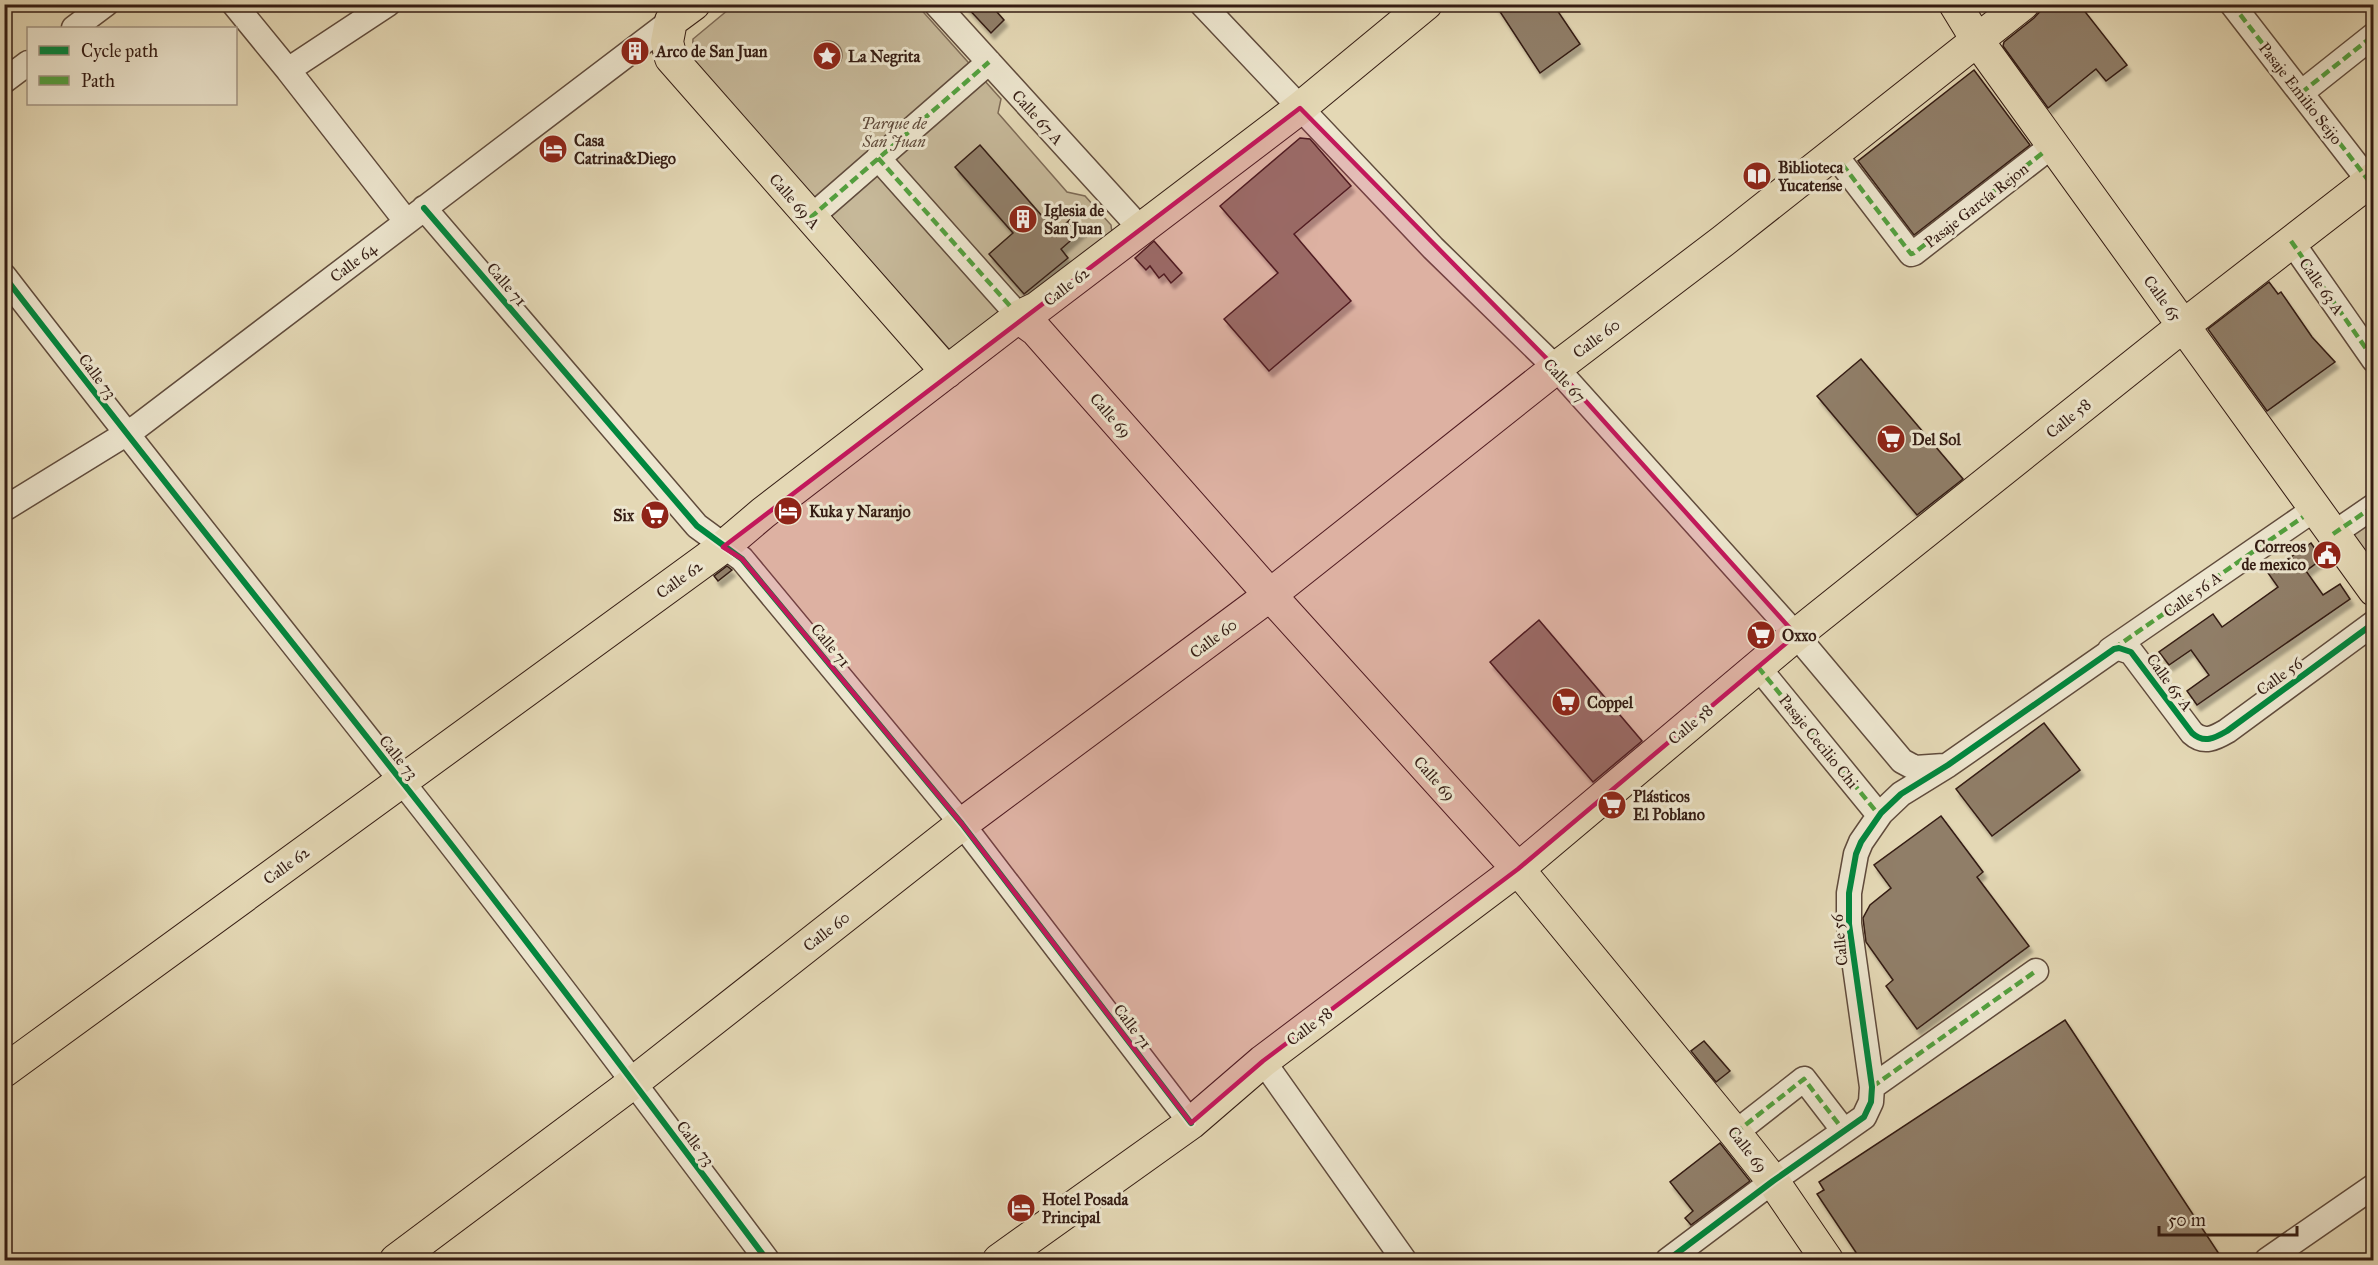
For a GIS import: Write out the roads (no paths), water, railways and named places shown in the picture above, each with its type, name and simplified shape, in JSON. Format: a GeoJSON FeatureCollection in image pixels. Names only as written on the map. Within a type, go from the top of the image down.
{"type":"FeatureCollection","features":[{"type":"Feature","properties":{"kind":"main road","name":"Calle 62"},"geometry":{"type":"LineString","coordinates":[[4,1071],[723,546],[946,372],[1014,312],[1037,308],[1300,108],[1426,4]]}},
{"type":"Feature","properties":{"kind":"main road","name":"Calle 65"},"geometry":{"type":"LineString","coordinates":[[1955,4],[1977,40],[2373,590]]}},
{"type":"Feature","properties":{"kind":"main road","name":"Calle 60"},"geometry":{"type":"LineString","coordinates":[[396,1260],[634,1082],[962,824],[1270,596],[2023,4]]}},
{"type":"Feature","properties":{"kind":"main road","name":"Calle 69 A"},"geometry":{"type":"LineString","coordinates":[[683,13],[667,42],[671,58],[946,372]]}},
{"type":"Feature","properties":{"kind":"main road","name":"Calle 58"},"geometry":{"type":"LineString","coordinates":[[999,1260],[1191,1123],[1263,1061],[1518,869],[1796,635],[2183,326],[2371,180]]}},
{"type":"Feature","properties":{"kind":"main road","name":"Calle 69"},"geometry":{"type":"LineString","coordinates":[[1014,312],[1036,330],[1270,596],[1518,869],[1735,1132],[1773,1181],[1827,1260]]}},
{"type":"Feature","properties":{"kind":"street"},"geometry":{"type":"LineString","coordinates":[[75,27],[106,4]]}},
{"type":"Feature","properties":{"kind":"street","name":"Calle 71"},"geometry":{"type":"LineString","coordinates":[[234,4],[288,70],[415,214],[697,526],[742,559],[962,824],[1191,1123]]}},
{"type":"Feature","properties":{"kind":"street"},"geometry":{"type":"LineString","coordinates":[[288,70],[388,4]]}},
{"type":"Feature","properties":{"kind":"street","name":"Calle 67 A"},"geometry":{"type":"LineString","coordinates":[[936,4],[1140,228]]}},
{"type":"Feature","properties":{"kind":"street","name":"Calle 67"},"geometry":{"type":"LineString","coordinates":[[1202,4],[1433,248],[1556,369],[1796,635],[1902,761],[1915,768],[1948,765]]}},
{"type":"Feature","properties":{"kind":"street","name":"Pasaje Emilio Seijo"},"geometry":{"type":"LineString","coordinates":[[2232,4],[2371,180]]}},
{"type":"Feature","properties":{"kind":"street","name":"Calle 64"},"geometry":{"type":"LineString","coordinates":[[4,509],[126,434],[683,13]]}},
{"type":"Feature","properties":{"kind":"street"},"geometry":{"type":"LineString","coordinates":[[2301,93],[2373,35]]}},
{"type":"Feature","properties":{"kind":"street"},"geometry":{"type":"LineString","coordinates":[[810,218],[989,62]]}},
{"type":"Feature","properties":{"kind":"street"},"geometry":{"type":"LineString","coordinates":[[4,81],[27,64]]}},
{"type":"Feature","properties":{"kind":"street","name":"Pasaje García Rejon"},"geometry":{"type":"LineString","coordinates":[[1842,164],[1911,254],[2044,152]]}},
{"type":"Feature","properties":{"kind":"street","name":"Calle 69"},"geometry":{"type":"LineString","coordinates":[[878,158],[1014,312]]}},
{"type":"Feature","properties":{"kind":"street","name":"Calle 63 A"},"geometry":{"type":"LineString","coordinates":[[2291,241],[2373,360]]}},
{"type":"Feature","properties":{"kind":"street","name":"Calle 73"},"geometry":{"type":"LineString","coordinates":[[4,276],[126,434],[402,781],[634,1082],[767,1260]]}},
{"type":"Feature","properties":{"kind":"street"},"geometry":{"type":"LineString","coordinates":[[2333,534],[2373,506]]}},
{"type":"Feature","properties":{"kind":"street","name":"Calle 56 A"},"geometry":{"type":"LineString","coordinates":[[2114,649],[2303,517]]}},
{"type":"Feature","properties":{"kind":"street","name":"Calle 56"},"geometry":{"type":"LineString","coordinates":[[2196,737],[2211,739],[2227,731],[2373,623]]}},
{"type":"Feature","properties":{"kind":"street","name":"Calle 65 A"},"geometry":{"type":"LineString","coordinates":[[2114,649],[2131,652],[2196,737]]}},
{"type":"Feature","properties":{"kind":"street","name":"Calle 56"},"geometry":{"type":"LineString","coordinates":[[1668,1260],[1869,1111],[1872,1087],[1849,924],[1849,892],[1856,854],[1879,815],[1901,794],[1948,765],[2114,649]]}},
{"type":"Feature","properties":{"kind":"street","name":"Pasaje Cecilio Chi"},"geometry":{"type":"LineString","coordinates":[[1758,667],[1879,815]]}},
{"type":"Feature","properties":{"kind":"street"},"geometry":{"type":"LineString","coordinates":[[1872,1087],[2036,971]]}},
{"type":"Feature","properties":{"kind":"street"},"geometry":{"type":"LineString","coordinates":[[1263,1061],[1404,1260]]}},
{"type":"Feature","properties":{"kind":"street"},"geometry":{"type":"LineString","coordinates":[[1735,1132],[1804,1079],[1844,1131]]}},
{"type":"Feature","properties":{"kind":"street"},"geometry":{"type":"LineString","coordinates":[[2267,1260],[2373,1186]]}},
{"type":"Feature","properties":{"kind":"place","name":"Arco de San Juan"},"geometry":{"type":"Point","coordinates":[635,51]}},
{"type":"Feature","properties":{"kind":"place","name":"La Negrita"},"geometry":{"type":"Point","coordinates":[827,56]}},
{"type":"Feature","properties":{"kind":"place","name":"Casa Catrina&Diego"},"geometry":{"type":"Point","coordinates":[553,149]}},
{"type":"Feature","properties":{"kind":"place","name":"Biblioteca Yucatense"},"geometry":{"type":"Point","coordinates":[1757,176]}},
{"type":"Feature","properties":{"kind":"place","name":"Iglesia de San Juan"},"geometry":{"type":"Point","coordinates":[1023,219]}},
{"type":"Feature","properties":{"kind":"place","name":"Del Sol"},"geometry":{"type":"Point","coordinates":[1891,439]}},
{"type":"Feature","properties":{"kind":"place","name":"Kuka y Naranjo"},"geometry":{"type":"Point","coordinates":[788,511]}},
{"type":"Feature","properties":{"kind":"place","name":"Six"},"geometry":{"type":"Point","coordinates":[655,515]}},
{"type":"Feature","properties":{"kind":"place","name":"Correos de mexico"},"geometry":{"type":"Point","coordinates":[2327,555]}},
{"type":"Feature","properties":{"kind":"place","name":"Oxxo"},"geometry":{"type":"Point","coordinates":[1761,635]}},
{"type":"Feature","properties":{"kind":"place","name":"Coppel"},"geometry":{"type":"Point","coordinates":[1566,702]}},
{"type":"Feature","properties":{"kind":"place","name":"Plásticos El Poblano"},"geometry":{"type":"Point","coordinates":[1612,805]}},
{"type":"Feature","properties":{"kind":"place","name":"Hotel Posada Principal"},"geometry":{"type":"Point","coordinates":[1021,1208]}},
{"type":"Feature","properties":{"kind":"park label","name":"Parque de San Juan"},"geometry":{"type":"Point","coordinates":[894,132]}}]}
